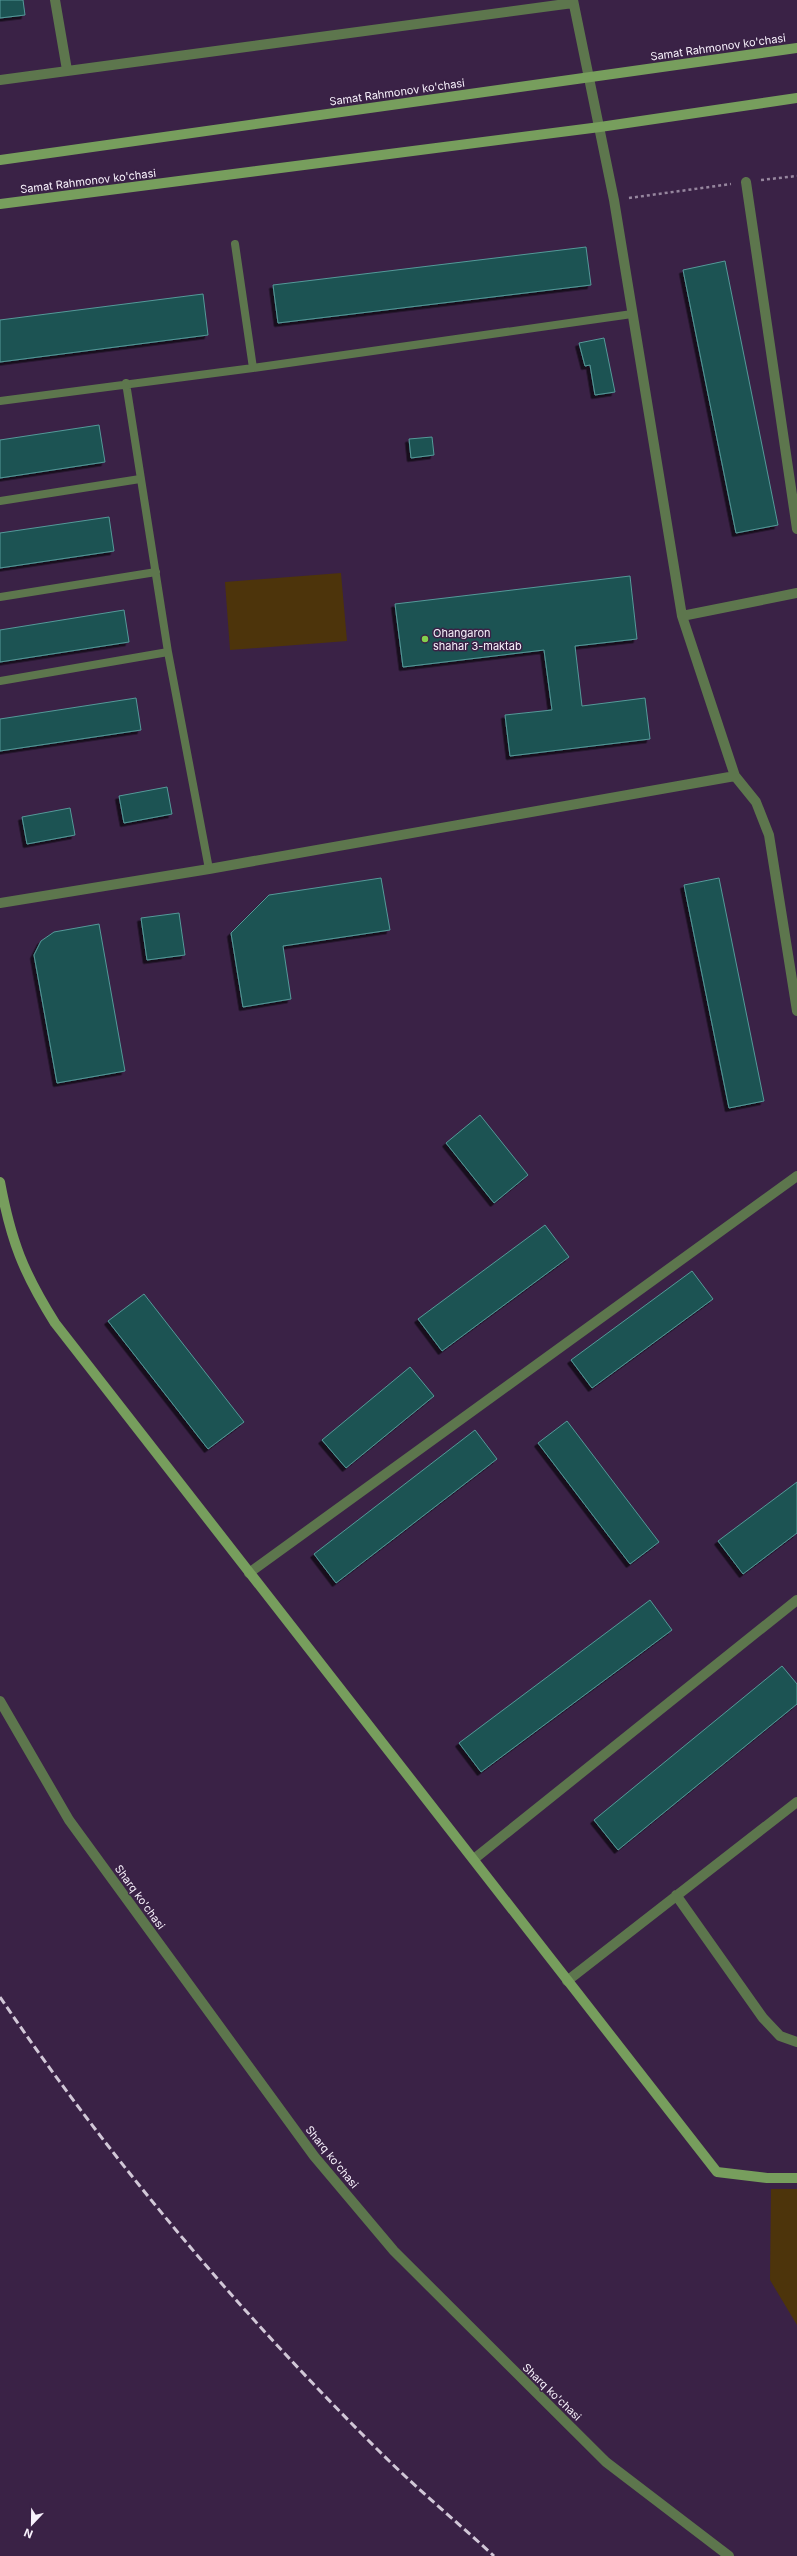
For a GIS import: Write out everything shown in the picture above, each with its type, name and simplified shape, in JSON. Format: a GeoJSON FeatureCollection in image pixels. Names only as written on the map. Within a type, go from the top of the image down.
{"type":"FeatureCollection","features":[{"type":"Feature","properties":{"kind":"main road","name":"Samat Rahmonov ko'chasi"},"geometry":{"type":"LineString","coordinates":[[0,160],[797,48]]}},
{"type":"Feature","properties":{"kind":"main road","name":"Samat Rahmonov ko'chasi"},"geometry":{"type":"LineString","coordinates":[[0,204],[600,128],[797,98]]}},
{"type":"Feature","properties":{"kind":"main road"},"geometry":{"type":"LineString","coordinates":[[0,1182],[8,1225],[19,1259],[55,1323],[717,2172],[767,2178],[797,2178]]}},
{"type":"Feature","properties":{"kind":"street"},"geometry":{"type":"LineString","coordinates":[[56,0],[67,70]]}},
{"type":"Feature","properties":{"kind":"street"},"geometry":{"type":"LineString","coordinates":[[0,80],[573,2],[614,200],[682,616],[735,776],[756,802],[769,835],[797,1011]]}},
{"type":"Feature","properties":{"kind":"street"},"geometry":{"type":"LineString","coordinates":[[746,182],[797,529]]}},
{"type":"Feature","properties":{"kind":"street"},"geometry":{"type":"LineString","coordinates":[[682,616],[797,593]]}},
{"type":"Feature","properties":{"kind":"street"},"geometry":{"type":"LineString","coordinates":[[0,903],[209,869],[735,776]]}},
{"type":"Feature","properties":{"kind":"street"},"geometry":{"type":"LineString","coordinates":[[249,1573],[797,1176]]}},
{"type":"Feature","properties":{"kind":"street"},"geometry":{"type":"LineString","coordinates":[[474,1859],[797,1600]]}},
{"type":"Feature","properties":{"kind":"street","name":"Sharq ko'chasi"},"geometry":{"type":"LineString","coordinates":[[0,1701],[69,1820],[314,2156],[394,2251],[606,2462],[729,2556]]}},
{"type":"Feature","properties":{"kind":"street"},"geometry":{"type":"LineString","coordinates":[[567,1981],[797,1802]]}},
{"type":"Feature","properties":{"kind":"street"},"geometry":{"type":"LineString","coordinates":[[676,1895],[763,2018],[780,2036],[797,2042]]}},
{"type":"Feature","properties":{"kind":"lane"},"geometry":{"type":"LineString","coordinates":[[235,244],[253,368]]}},
{"type":"Feature","properties":{"kind":"lane"},"geometry":{"type":"LineString","coordinates":[[0,401],[126,383],[253,368],[632,314]]}},
{"type":"Feature","properties":{"kind":"lane"},"geometry":{"type":"LineString","coordinates":[[126,383],[168,652],[209,869]]}},
{"type":"Feature","properties":{"kind":"lane"},"geometry":{"type":"LineString","coordinates":[[0,501],[140,479]]}},
{"type":"Feature","properties":{"kind":"lane"},"geometry":{"type":"LineString","coordinates":[[0,597],[156,572]]}},
{"type":"Feature","properties":{"kind":"lane"},"geometry":{"type":"LineString","coordinates":[[0,681],[168,652]]}},
{"type":"Feature","properties":{"kind":"path"},"geometry":{"type":"LineString","coordinates":[[614,200],[797,176]]}},
{"type":"Feature","properties":{"kind":"shaded area"},"geometry":{"type":"Polygon","coordinates":[[[341,573],[347,641],[230,650],[225,582],[341,573]]]}},
{"type":"Feature","properties":{"kind":"shaded area"},"geometry":{"type":"Polygon","coordinates":[[[771,2189],[797,2189],[797,2325],[770,2280],[771,2189]]]}},
{"type":"Feature","properties":{"kind":"building"},"geometry":{"type":"Polygon","coordinates":[[[0,0],[23,0],[25,15],[0,18],[0,0]]]}},
{"type":"Feature","properties":{"kind":"building"},"geometry":{"type":"Polygon","coordinates":[[[586,247],[591,285],[278,323],[273,285],[586,247]]]}},
{"type":"Feature","properties":{"kind":"building"},"geometry":{"type":"Polygon","coordinates":[[[725,261],[778,525],[736,533],[683,270],[725,261]]]}},
{"type":"Feature","properties":{"kind":"building"},"geometry":{"type":"Polygon","coordinates":[[[203,294],[208,335],[0,362],[0,320],[203,294]]]}},
{"type":"Feature","properties":{"kind":"building"},"geometry":{"type":"Polygon","coordinates":[[[604,338],[615,392],[595,395],[590,365],[585,366],[579,343],[604,338]]]}},
{"type":"Feature","properties":{"kind":"building"},"geometry":{"type":"Polygon","coordinates":[[[99,425],[105,462],[0,478],[0,440],[99,425]]]}},
{"type":"Feature","properties":{"kind":"building"},"geometry":{"type":"Polygon","coordinates":[[[432,437],[434,455],[411,458],[409,439],[432,437]]]}},
{"type":"Feature","properties":{"kind":"building"},"geometry":{"type":"Polygon","coordinates":[[[109,517],[114,551],[0,568],[0,533],[109,517]]]}},
{"type":"Feature","properties":{"kind":"building"},"geometry":{"type":"Polygon","coordinates":[[[630,576],[637,639],[575,646],[582,706],[645,698],[650,739],[510,756],[505,715],[552,710],[544,650],[403,667],[395,604],[630,576]]]}},
{"type":"Feature","properties":{"kind":"building"},"geometry":{"type":"Polygon","coordinates":[[[124,610],[129,642],[0,662],[0,630],[124,610]]]}},
{"type":"Feature","properties":{"kind":"building"},"geometry":{"type":"Polygon","coordinates":[[[136,698],[141,730],[0,751],[0,719],[136,698]]]}},
{"type":"Feature","properties":{"kind":"building"},"geometry":{"type":"Polygon","coordinates":[[[167,787],[172,814],[124,823],[119,796],[167,787]]]}},
{"type":"Feature","properties":{"kind":"building"},"geometry":{"type":"Polygon","coordinates":[[[70,808],[75,835],[27,844],[22,817],[70,808]]]}},
{"type":"Feature","properties":{"kind":"building"},"geometry":{"type":"Polygon","coordinates":[[[381,878],[390,930],[283,946],[291,999],[243,1007],[231,933],[269,895],[381,878]]]}},
{"type":"Feature","properties":{"kind":"building"},"geometry":{"type":"Polygon","coordinates":[[[719,878],[764,1101],[729,1108],[684,885],[719,878]]]}},
{"type":"Feature","properties":{"kind":"building"},"geometry":{"type":"Polygon","coordinates":[[[179,913],[185,955],[147,960],[141,918],[179,913]]]}},
{"type":"Feature","properties":{"kind":"building"},"geometry":{"type":"Polygon","coordinates":[[[99,924],[125,1071],[57,1083],[34,955],[41,941],[54,932],[99,924]]]}},
{"type":"Feature","properties":{"kind":"building"},"geometry":{"type":"Polygon","coordinates":[[[480,1115],[528,1175],[494,1203],[446,1143],[480,1115]]]}},
{"type":"Feature","properties":{"kind":"building"},"geometry":{"type":"Polygon","coordinates":[[[545,1225],[569,1257],[442,1351],[418,1319],[545,1225]]]}},
{"type":"Feature","properties":{"kind":"building"},"geometry":{"type":"Polygon","coordinates":[[[692,1271],[713,1299],[592,1388],[571,1360],[692,1271]]]}},
{"type":"Feature","properties":{"kind":"building"},"geometry":{"type":"Polygon","coordinates":[[[144,1294],[244,1422],[208,1449],[108,1321],[144,1294]]]}},
{"type":"Feature","properties":{"kind":"building"},"geometry":{"type":"Polygon","coordinates":[[[410,1367],[434,1396],[346,1468],[322,1440],[410,1367]]]}},
{"type":"Feature","properties":{"kind":"building"},"geometry":{"type":"Polygon","coordinates":[[[567,1421],[659,1542],[630,1564],[538,1443],[567,1421]]]}},
{"type":"Feature","properties":{"kind":"building"},"geometry":{"type":"Polygon","coordinates":[[[475,1430],[497,1459],[336,1583],[314,1554],[475,1430]]]}},
{"type":"Feature","properties":{"kind":"building"},"geometry":{"type":"Polygon","coordinates":[[[797,1482],[797,1533],[743,1574],[718,1541],[797,1482]]]}},
{"type":"Feature","properties":{"kind":"building"},"geometry":{"type":"Polygon","coordinates":[[[650,1600],[672,1630],[481,1772],[459,1743],[650,1600]]]}},
{"type":"Feature","properties":{"kind":"building"},"geometry":{"type":"Polygon","coordinates":[[[782,1666],[797,1684],[797,1704],[618,1850],[594,1820],[782,1666]]]}},
{"type":"Feature","properties":{"kind":"railway"},"geometry":{"type":"LineString","coordinates":[[0,1997],[42,2058],[132,2176],[179,2234],[228,2290],[277,2345],[380,2452],[494,2556]]}},
{"type":"Feature","properties":{"kind":"place","name":"Ohangaron shahar 3-maktab"},"geometry":{"type":"Point","coordinates":[425,639]}}]}
